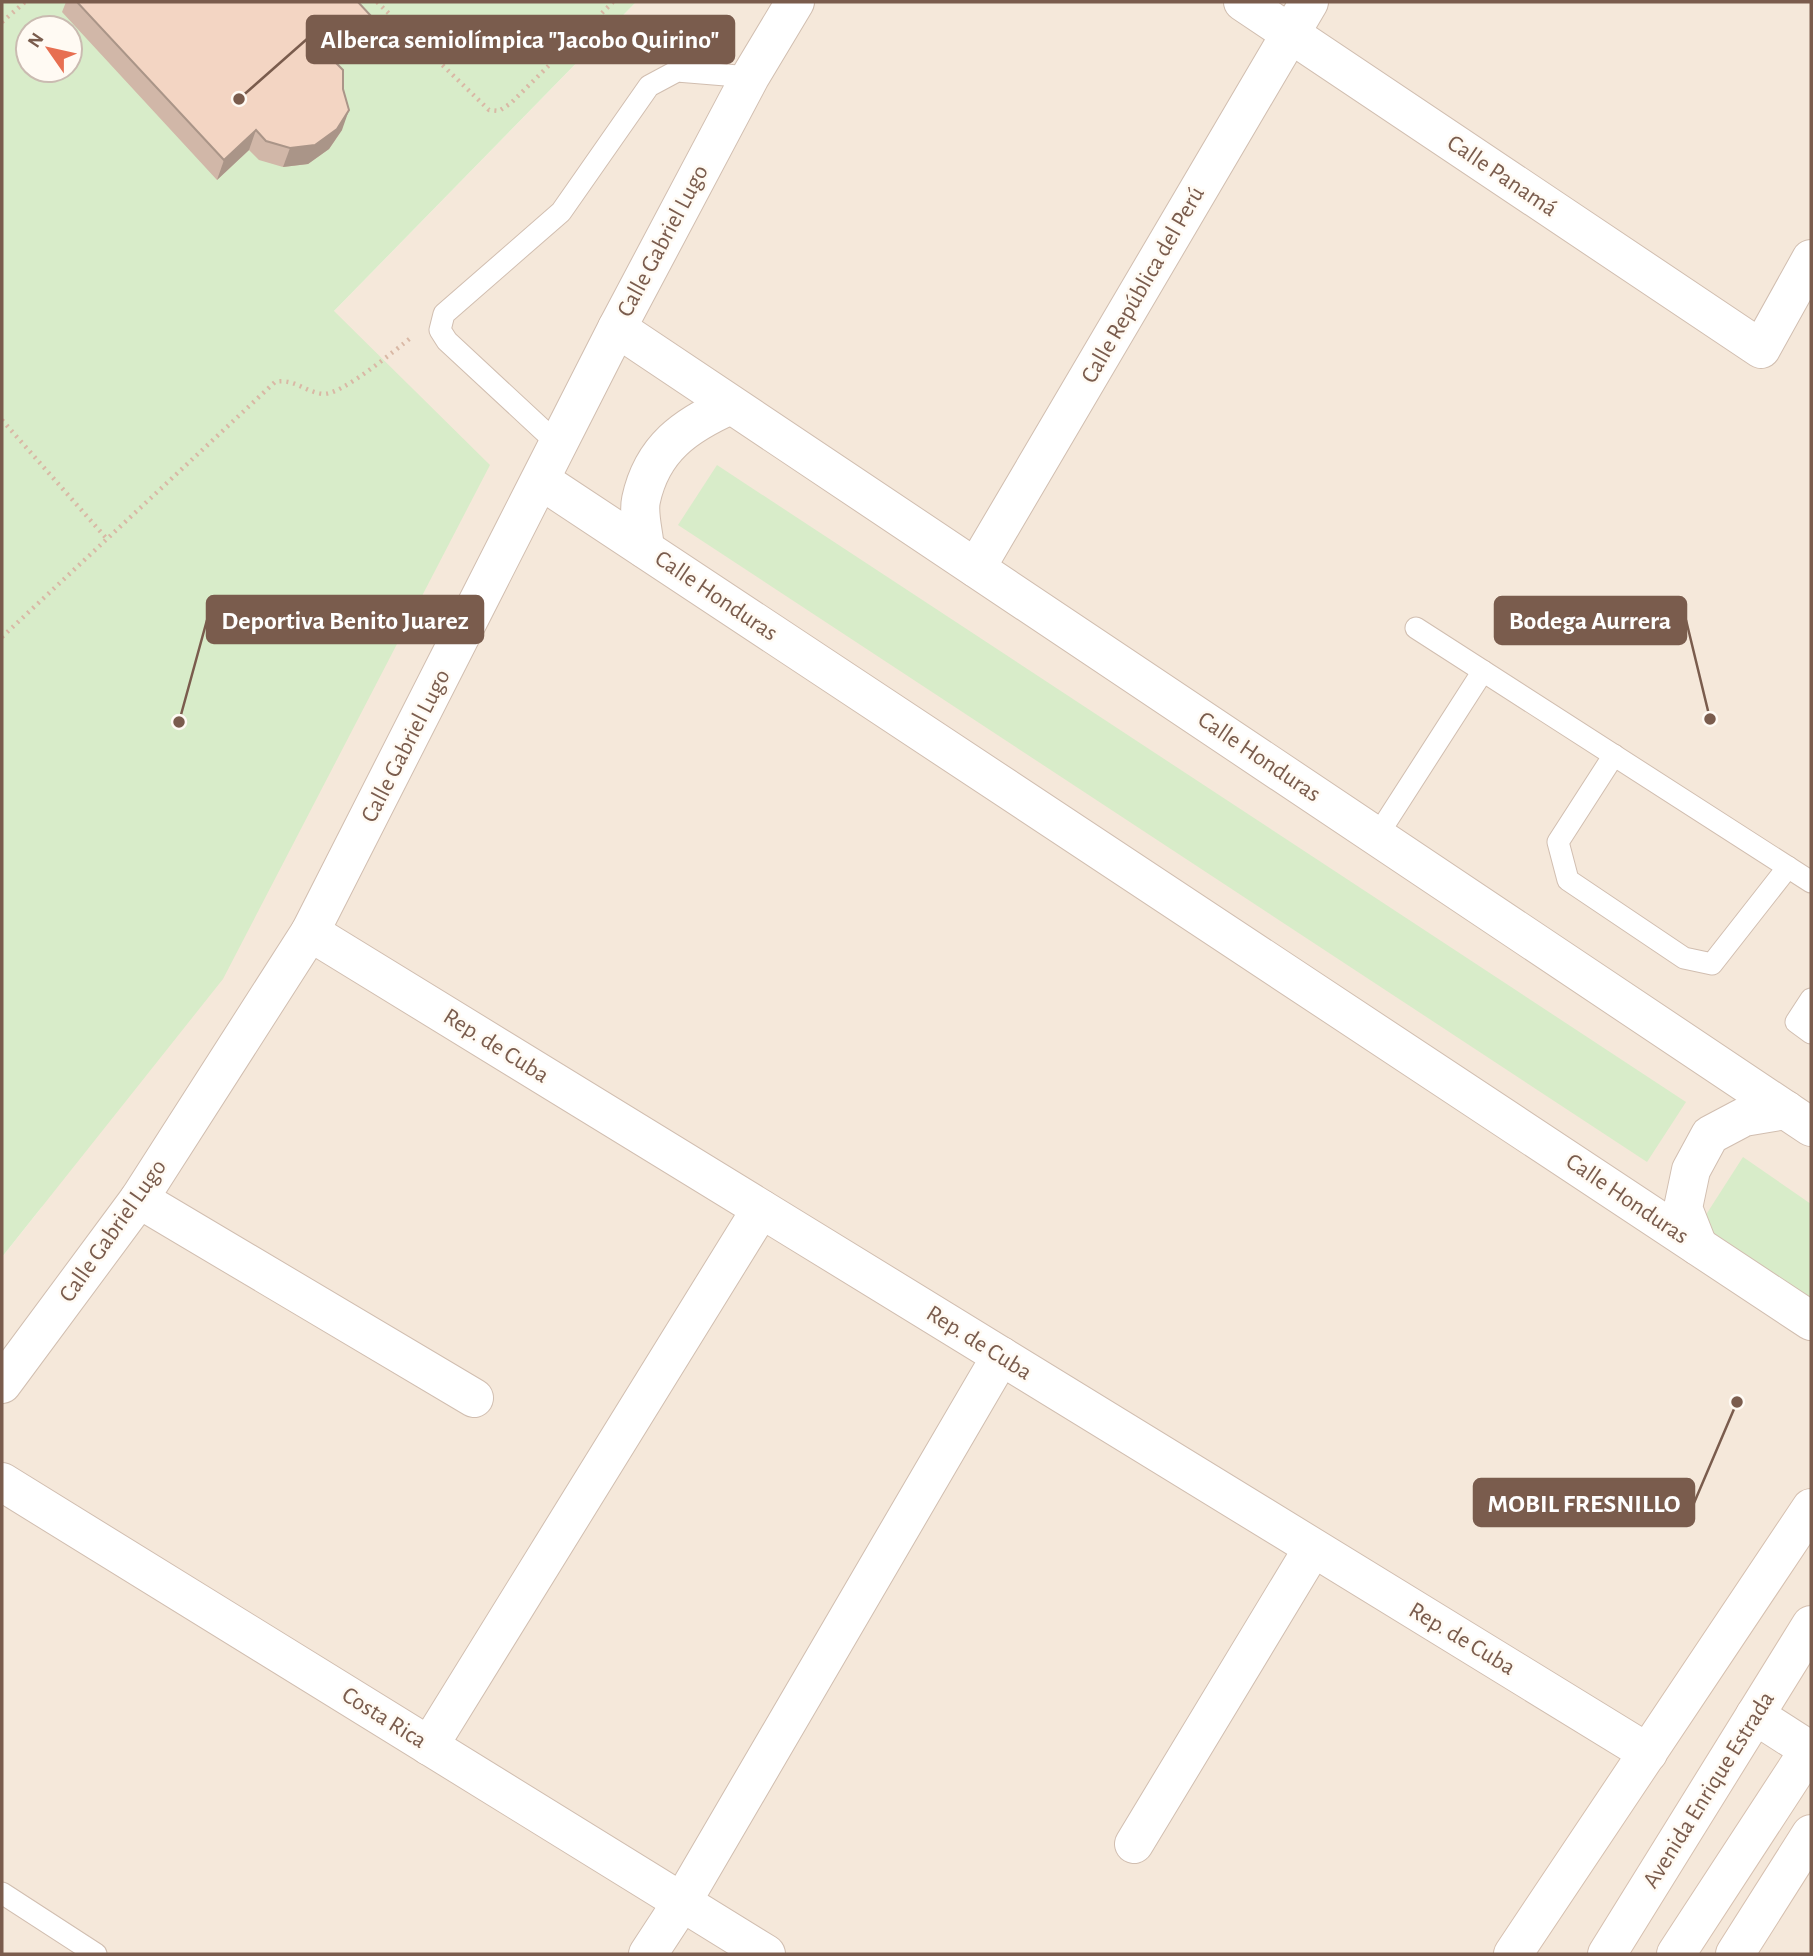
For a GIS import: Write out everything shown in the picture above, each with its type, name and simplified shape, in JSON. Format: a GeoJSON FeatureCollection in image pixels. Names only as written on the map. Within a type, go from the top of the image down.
{"type":"FeatureCollection","features":[{"type":"Feature","properties":{"kind":"street","name":"Calle Gabriel Lugo"},"geometry":{"type":"LineString","coordinates":[[2,1384],[139,1199],[310,932],[542,481],[617,328],[793,2]]}},
{"type":"Feature","properties":{"kind":"street","name":"Calle Panamá"},"geometry":{"type":"LineString","coordinates":[[1243,2],[1761,349],[1811,259]]}},
{"type":"Feature","properties":{"kind":"street","name":"Calle República del Perú"},"geometry":{"type":"LineString","coordinates":[[976,568],[1309,2]]}},
{"type":"Feature","properties":{"kind":"street","name":"Calle Honduras"},"geometry":{"type":"LineString","coordinates":[[617,328],[1799,1119]]}},
{"type":"Feature","properties":{"kind":"street","name":"Calle Honduras"},"geometry":{"type":"LineString","coordinates":[[645,549],[640,502],[651,471],[668,444],[694,422],[731,405]]}},
{"type":"Feature","properties":{"kind":"street","name":"Calle Honduras"},"geometry":{"type":"LineString","coordinates":[[542,481],[1811,1321]]}},
{"type":"Feature","properties":{"kind":"street","name":"Rep. de Cuba"},"geometry":{"type":"LineString","coordinates":[[310,932],[1648,1753]]}},
{"type":"Feature","properties":{"kind":"street","name":"Calle Honduras"},"geometry":{"type":"LineString","coordinates":[[1698,1246],[1683,1208],[1691,1170],[1710,1135],[1744,1117],[1799,1119]]}},
{"type":"Feature","properties":{"kind":"street"},"geometry":{"type":"LineString","coordinates":[[139,1199],[474,1398]]}},
{"type":"Feature","properties":{"kind":"street"},"geometry":{"type":"LineString","coordinates":[[429,1746],[761,1209]]}},
{"type":"Feature","properties":{"kind":"street"},"geometry":{"type":"LineString","coordinates":[[648,1954],[682,1902],[1001,1356]]}},
{"type":"Feature","properties":{"kind":"street","name":"Costa Rica"},"geometry":{"type":"LineString","coordinates":[[2,1482],[766,1954]]}},
{"type":"Feature","properties":{"kind":"street"},"geometry":{"type":"LineString","coordinates":[[1513,1954],[1811,1508]]}},
{"type":"Feature","properties":{"kind":"street"},"geometry":{"type":"LineString","coordinates":[[1134,1844],[1313,1548]]}},
{"type":"Feature","properties":{"kind":"street","name":"Avenida Enrique Estrada"},"geometry":{"type":"LineString","coordinates":[[1607,1954],[1811,1625]]}},
{"type":"Feature","properties":{"kind":"street"},"geometry":{"type":"LineString","coordinates":[[1676,1954],[1811,1749],[1755,1715]]}},
{"type":"Feature","properties":{"kind":"street"},"geometry":{"type":"LineString","coordinates":[[1735,1954],[1811,1834]]}},
{"type":"Feature","properties":{"kind":"lane"},"geometry":{"type":"LineString","coordinates":[[559,445],[447,341],[440,330],[444,314],[561,212],[649,86],[677,71],[750,78]]}},
{"type":"Feature","properties":{"kind":"lane"},"geometry":{"type":"LineString","coordinates":[[1416,628],[1811,882]]}},
{"type":"Feature","properties":{"kind":"lane"},"geometry":{"type":"LineString","coordinates":[[1377,836],[1483,671]]}},
{"type":"Feature","properties":{"kind":"lane"},"geometry":{"type":"LineString","coordinates":[[1614,755],[1558,842],[1569,880],[1684,958],[1712,964],[1788,867]]}},
{"type":"Feature","properties":{"kind":"lane"},"geometry":{"type":"LineString","coordinates":[[1811,999],[1796,1023],[1811,1033]]}},
{"type":"Feature","properties":{"kind":"lane"},"geometry":{"type":"LineString","coordinates":[[2,1893],[96,1954]]}},
{"type":"Feature","properties":{"kind":"path"},"geometry":{"type":"LineString","coordinates":[[2,22],[25,2]]}},
{"type":"Feature","properties":{"kind":"path"},"geometry":{"type":"LineString","coordinates":[[377,2],[489,110],[499,111],[511,103],[613,2]]}},
{"type":"Feature","properties":{"kind":"path"},"geometry":{"type":"LineString","coordinates":[[2,636],[275,382],[286,380],[324,394],[339,390],[444,314]]}},
{"type":"Feature","properties":{"kind":"path"},"geometry":{"type":"LineString","coordinates":[[2,420],[107,539]]}},
{"type":"Feature","properties":{"kind":"shaded area"},"geometry":{"type":"Polygon","coordinates":[[[636,2],[1811,2],[1811,1954],[2,1954],[2,1257],[41,1208],[333,312],[636,2]]]}},
{"type":"Feature","properties":{"kind":"green space"},"geometry":{"type":"Polygon","coordinates":[[[2,2],[636,2],[334,311],[490,465],[223,979],[2,1257],[2,2]]]}},
{"type":"Feature","properties":{"kind":"green space"},"geometry":{"type":"Polygon","coordinates":[[[717,465],[1686,1102],[1647,1162],[678,525],[717,465]]]}},
{"type":"Feature","properties":{"kind":"green space"},"geometry":{"type":"Polygon","coordinates":[[[1743,1157],[1811,1204],[1811,1298],[1700,1224],[1743,1157]]]}},
{"type":"Feature","properties":{"kind":"building"},"geometry":{"type":"Polygon","coordinates":[[[77,2],[358,2],[371,16],[329,56],[343,70],[343,89],[349,110],[337,129],[315,145],[290,148],[266,141],[256,130],[224,160],[77,2]]]}},
{"type":"Feature","properties":{"kind":"place","name":"Alberca semiolímpica \"Jacobo Quirino\""},"geometry":{"type":"Point","coordinates":[239,99]}},
{"type":"Feature","properties":{"kind":"place","name":"Bodega Aurrera"},"geometry":{"type":"Point","coordinates":[1710,719]}},
{"type":"Feature","properties":{"kind":"place","name":"Deportiva Benito Juarez"},"geometry":{"type":"Point","coordinates":[179,722]}},
{"type":"Feature","properties":{"kind":"place","name":"MOBIL FRESNILLO"},"geometry":{"type":"Point","coordinates":[1737,1402]}}]}
